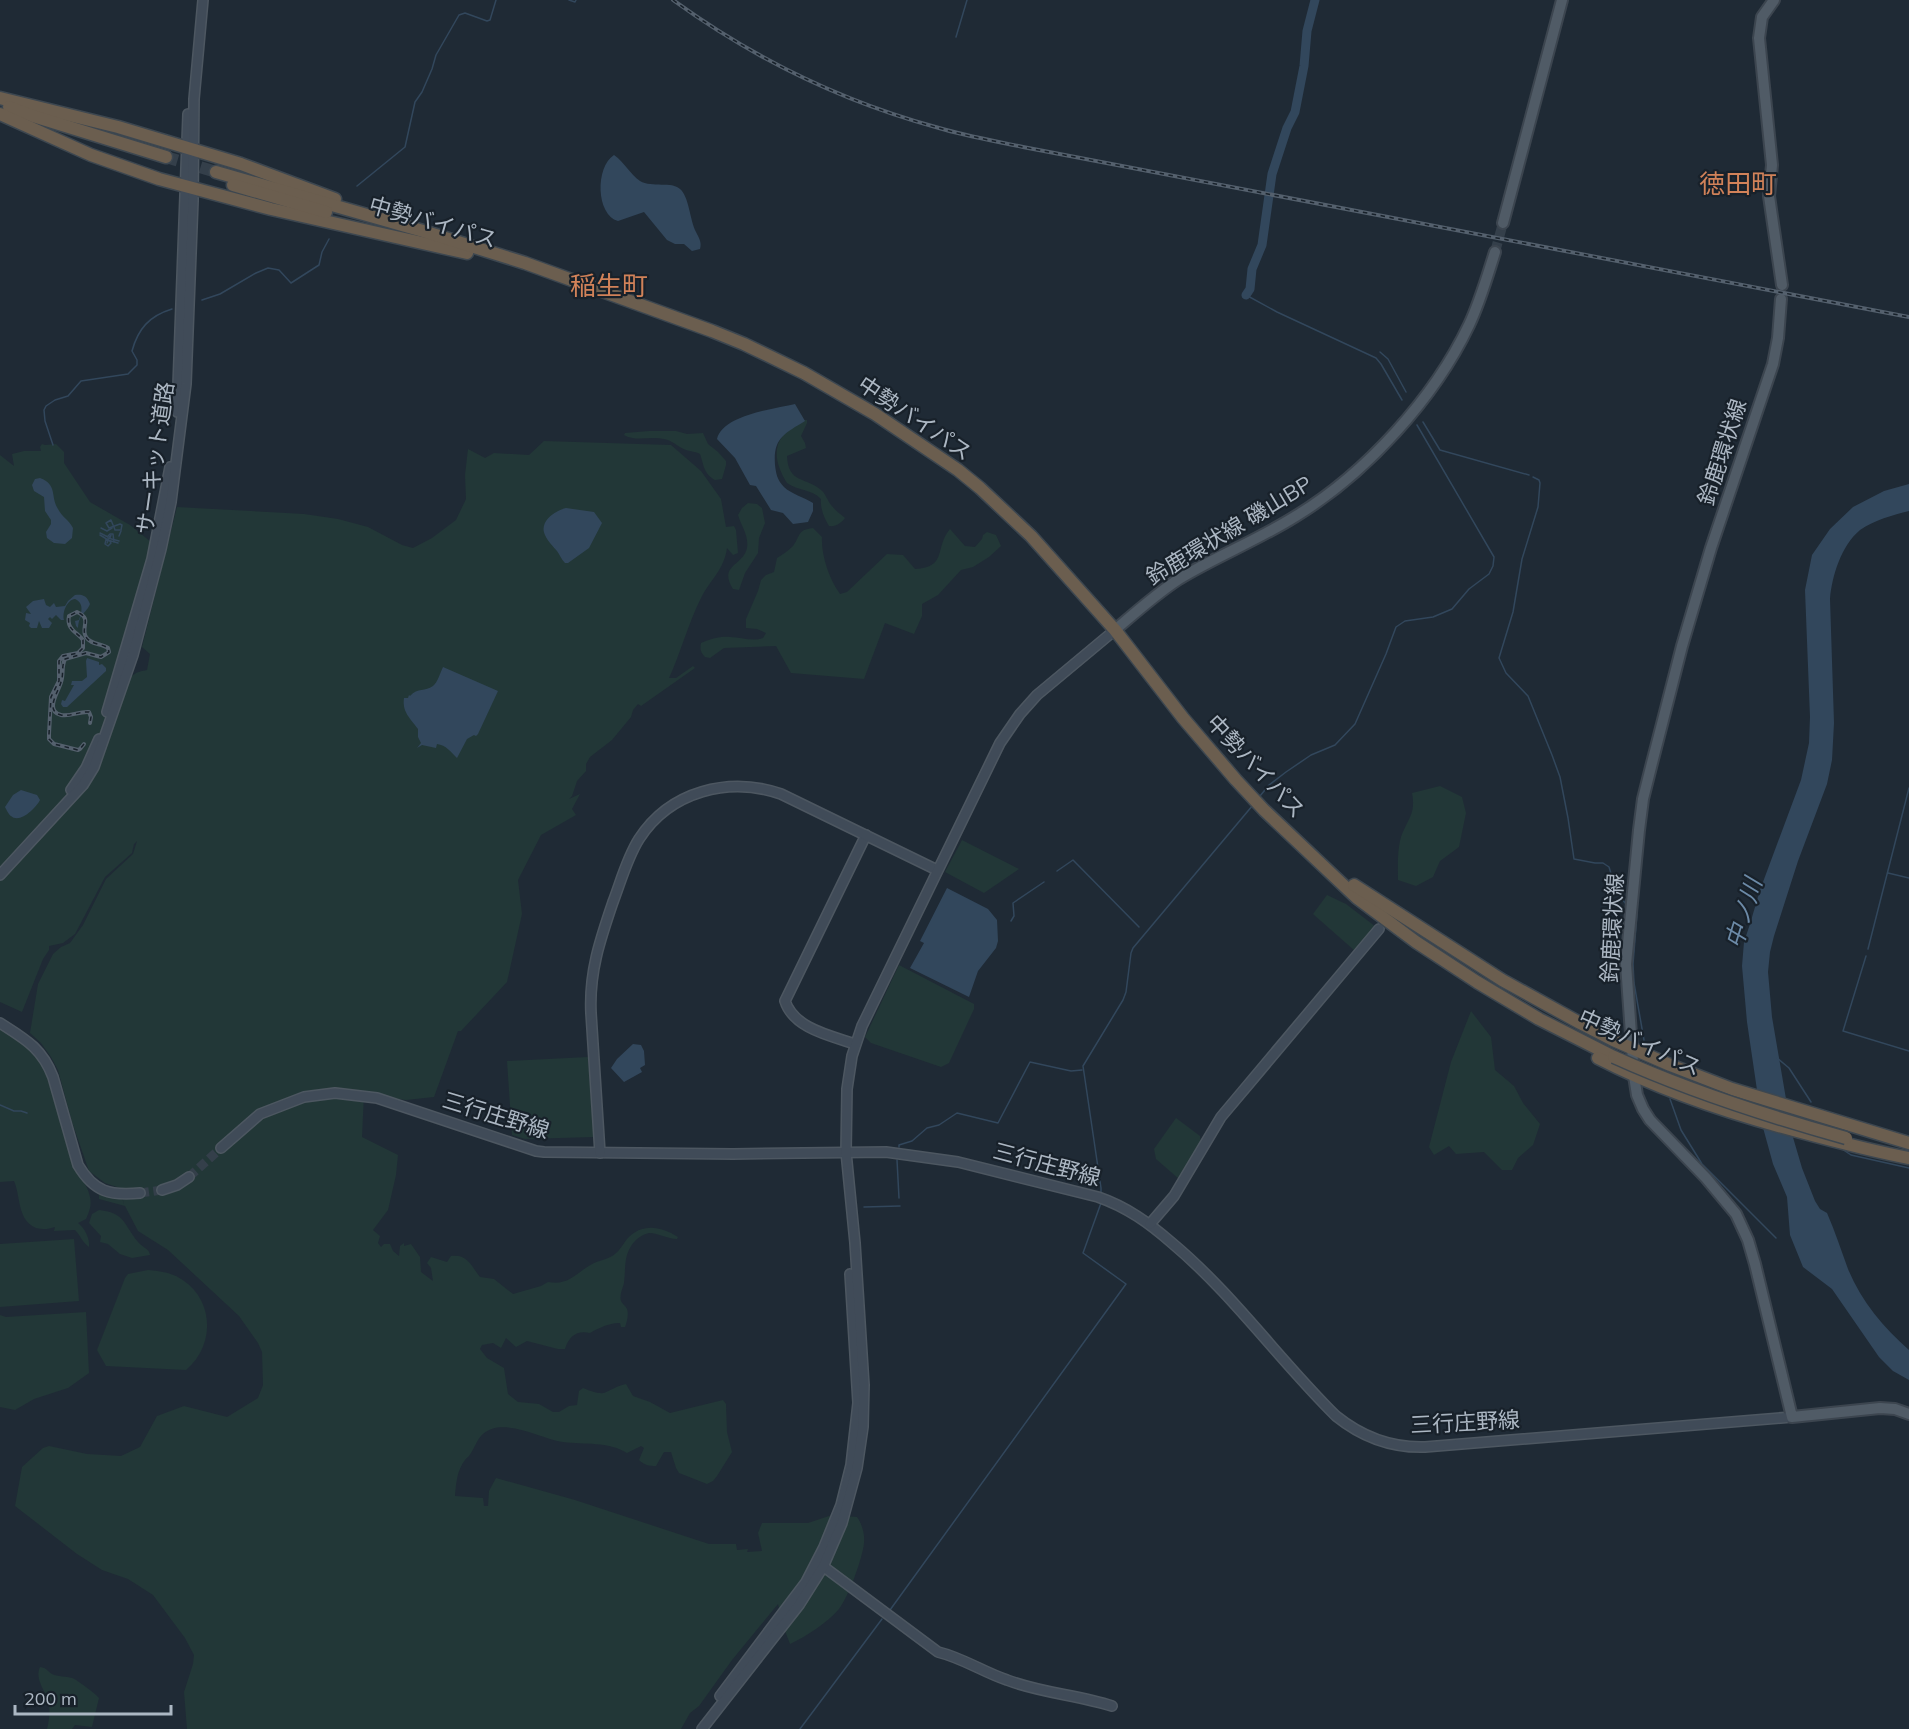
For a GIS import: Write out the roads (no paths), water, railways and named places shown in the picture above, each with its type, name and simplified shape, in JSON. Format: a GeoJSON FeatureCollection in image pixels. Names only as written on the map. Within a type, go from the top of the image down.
{"type":"FeatureCollection","features":[{"type":"Feature","properties":{"kind":"highway"},"geometry":{"type":"LineString","coordinates":[[0,98],[118,127],[241,164],[401,225]]}},
{"type":"Feature","properties":{"kind":"highway"},"geometry":{"type":"LineString","coordinates":[[0,103],[165,161],[0,114]]}},
{"type":"Feature","properties":{"kind":"highway"},"geometry":{"type":"LineString","coordinates":[[0,114],[91,155],[159,179],[272,209],[467,254]]}},
{"type":"Feature","properties":{"kind":"highway","name":"中勢バイパス"},"geometry":{"type":"LineString","coordinates":[[640,306],[215,175],[401,225],[525,263],[744,344],[831,388],[908,435],[980,488],[1051,556],[1115,630],[1206,746],[1264,810],[1357,898],[1444,966],[1548,1024],[1647,1072],[1742,1107],[1909,1157]]}},
{"type":"Feature","properties":{"kind":"highway"},"geometry":{"type":"LineString","coordinates":[[1300,845],[1356,887],[1502,980],[1614,1040],[1713,1082],[1909,1143]]}},
{"type":"Feature","properties":{"kind":"highway"},"geometry":{"type":"LineString","coordinates":[[1476,985],[1525,1019],[1621,1070],[1687,1098],[1740,1116],[1855,1147],[1909,1157]]}},
{"type":"Feature","properties":{"kind":"main road"},"geometry":{"type":"LineString","coordinates":[[1503,223],[1562,0]]}},
{"type":"Feature","properties":{"kind":"main road"},"geometry":{"type":"LineString","coordinates":[[1774,0],[1762,17],[1759,38],[1772,165],[1769,196],[1782,285]]}},
{"type":"Feature","properties":{"kind":"main road","name":"鈴鹿環状線 磯山BP"},"geometry":{"type":"LineString","coordinates":[[1115,630],[1153,597],[1178,580],[1298,515],[1348,477],[1378,449],[1426,397],[1452,355],[1482,296],[1495,252]]}},
{"type":"Feature","properties":{"kind":"main road","name":"鈴鹿環状線"},"geometry":{"type":"LineString","coordinates":[[1781,299],[1773,364],[1714,538],[1688,624],[1643,799],[1626,964],[1634,1076],[1640,1102],[1650,1120],[1729,1203],[1743,1227],[1755,1264],[1792,1417]]}},
{"type":"Feature","properties":{"kind":"main road"},"geometry":{"type":"LineString","coordinates":[[1792,1417],[1880,1408],[1895,1409],[1909,1414]]}},
{"type":"Feature","properties":{"kind":"street"},"geometry":{"type":"LineString","coordinates":[[189,186],[192,65],[202,0]]}},
{"type":"Feature","properties":{"kind":"street","name":"サーキット道路"},"geometry":{"type":"LineString","coordinates":[[0,867],[74,788],[86,768],[101,732],[140,603],[160,522],[176,422],[189,186]]}},
{"type":"Feature","properties":{"kind":"street","name":"サーキット道路"},"geometry":{"type":"LineString","coordinates":[[0,875],[89,777],[103,747],[140,631],[166,525],[185,396],[189,186]]}},
{"type":"Feature","properties":{"kind":"street"},"geometry":{"type":"LineString","coordinates":[[702,1729],[799,1605],[820,1565],[841,1505],[851,1465],[857,1424],[857,1381],[846,1152],[848,1089],[855,1044],[876,996],[1000,743],[1020,714],[1048,685],[1115,630]]}},
{"type":"Feature","properties":{"kind":"street"},"geometry":{"type":"LineString","coordinates":[[600,1153],[590,998],[594,964],[598,945],[634,848],[645,830],[664,811],[691,795],[713,788],[742,786],[764,788],[781,794],[938,870]]}},
{"type":"Feature","properties":{"kind":"street"},"geometry":{"type":"LineString","coordinates":[[855,1044],[808,1027],[789,1010],[786,1001],[867,835]]}},
{"type":"Feature","properties":{"kind":"street"},"geometry":{"type":"LineString","coordinates":[[1150,1224],[1174,1196],[1221,1117],[1379,929]]}},
{"type":"Feature","properties":{"kind":"street"},"geometry":{"type":"LineString","coordinates":[[0,1023],[37,1049],[47,1063],[78,1166],[85,1177],[101,1190],[117,1194],[140,1193]]}},
{"type":"Feature","properties":{"kind":"street","name":"三行庄野線"},"geometry":{"type":"LineString","coordinates":[[221,1148],[260,1114],[304,1097],[335,1093],[377,1098],[536,1151],[732,1154],[886,1152],[958,1162],[1102,1198],[1128,1209],[1150,1224],[1217,1284],[1336,1416],[1375,1440],[1395,1445],[1425,1447],[1792,1417]]}},
{"type":"Feature","properties":{"kind":"street"},"geometry":{"type":"LineString","coordinates":[[162,1190],[177,1185],[189,1177]]}},
{"type":"Feature","properties":{"kind":"street"},"geometry":{"type":"LineString","coordinates":[[820,1565],[938,1652],[954,1656],[1006,1680],[1025,1686],[1088,1698],[1112,1706]]}},
{"type":"Feature","properties":{"kind":"street"},"geometry":{"type":"LineString","coordinates":[[695,1729],[820,1565]]}},
{"type":"Feature","properties":{"kind":"water"},"geometry":{"type":"Polygon","coordinates":[[[614,155],[640,181],[672,185],[683,192],[700,240],[700,249],[692,251],[684,244],[675,244],[667,240],[644,212],[618,221],[611,217],[602,201],[601,180],[608,161],[614,155]]]}},
{"type":"Feature","properties":{"kind":"water"},"geometry":{"type":"Polygon","coordinates":[[[795,404],[805,421],[781,438],[778,443],[775,456],[776,471],[784,487],[813,503],[813,511],[808,522],[793,524],[783,513],[771,510],[756,486],[750,485],[735,458],[717,439],[721,431],[729,424],[750,414],[795,404]]]}},
{"type":"Feature","properties":{"kind":"water"},"geometry":{"type":"Polygon","coordinates":[[[40,478],[51,487],[58,509],[73,528],[72,538],[65,544],[54,543],[47,538],[46,532],[51,520],[45,511],[44,497],[34,491],[32,485],[35,479],[40,478]]]}},
{"type":"Feature","properties":{"kind":"water"},"geometry":{"type":"Polygon","coordinates":[[[1909,484],[1909,511],[1877,521],[1860,530],[1848,544],[1835,571],[1830,599],[1834,723],[1832,760],[1827,784],[1798,861],[1774,936],[1768,972],[1772,1017],[1792,1134],[1802,1168],[1815,1201],[1820,1209],[1827,1213],[1853,1281],[1866,1303],[1882,1323],[1909,1350],[1909,1380],[1893,1371],[1879,1357],[1832,1289],[1803,1267],[1790,1235],[1787,1197],[1773,1164],[1762,1124],[1747,1022],[1742,966],[1744,942],[1760,890],[1801,780],[1809,743],[1805,590],[1812,555],[1830,529],[1853,507],[1884,491],[1909,484]]]}},
{"type":"Feature","properties":{"kind":"water"},"geometry":{"type":"Polygon","coordinates":[[[566,508],[594,512],[602,523],[589,548],[568,563],[562,560],[544,530],[549,518],[566,508]]]}},
{"type":"Feature","properties":{"kind":"water"},"geometry":{"type":"Polygon","coordinates":[[[75,595],[84,596],[90,604],[81,616],[78,628],[75,621],[79,620],[82,608],[75,599],[66,607],[64,620],[56,615],[48,619],[52,623],[49,628],[42,628],[39,621],[37,628],[31,628],[30,623],[25,620],[26,613],[31,614],[26,607],[33,601],[44,599],[46,605],[50,607],[54,603],[56,607],[65,606],[75,595]]]}},
{"type":"Feature","properties":{"kind":"water"},"geometry":{"type":"Polygon","coordinates":[[[87,658],[99,662],[99,665],[102,664],[106,668],[106,671],[67,707],[63,707],[62,700],[65,701],[74,685],[71,685],[72,681],[82,681],[87,677],[87,658]]]}},
{"type":"Feature","properties":{"kind":"water"},"geometry":{"type":"Polygon","coordinates":[[[443,667],[498,691],[478,734],[467,739],[457,758],[448,749],[437,744],[436,748],[422,745],[417,748],[421,743],[418,729],[404,707],[404,698],[408,698],[416,691],[433,686],[443,667]]]}},
{"type":"Feature","properties":{"kind":"water"},"geometry":{"type":"Polygon","coordinates":[[[21,790],[37,795],[40,800],[23,817],[15,818],[5,807],[13,795],[21,790]]]}},
{"type":"Feature","properties":{"kind":"water"},"geometry":{"type":"Polygon","coordinates":[[[947,888],[988,909],[997,920],[996,948],[978,971],[969,997],[910,968],[924,943],[920,941],[947,888]]]}},
{"type":"Feature","properties":{"kind":"water"},"geometry":{"type":"Polygon","coordinates":[[[633,1044],[641,1045],[645,1065],[640,1068],[642,1072],[624,1082],[611,1068],[633,1044]]]}},
{"type":"Feature","properties":{"kind":"waterway"},"geometry":{"type":"LineString","coordinates":[[357,186],[405,147],[415,102],[422,92],[436,55],[459,15],[465,13],[490,20],[496,0]]}},
{"type":"Feature","properties":{"kind":"waterway"},"geometry":{"type":"LineString","coordinates":[[569,0],[575,2],[576,0]]}},
{"type":"Feature","properties":{"kind":"waterway"},"geometry":{"type":"LineString","coordinates":[[956,37],[967,0]]}},
{"type":"Feature","properties":{"kind":"waterway"},"geometry":{"type":"LineString","coordinates":[[1246,295],[1250,289],[1252,269],[1262,245],[1272,174],[1287,128],[1295,112],[1304,66],[1307,31],[1315,0]]}},
{"type":"Feature","properties":{"kind":"waterway"},"geometry":{"type":"LineString","coordinates":[[202,300],[220,294],[268,268],[279,270],[291,283],[319,265],[322,252],[329,239]]}},
{"type":"Feature","properties":{"kind":"waterway"},"geometry":{"type":"LineString","coordinates":[[1246,295],[1376,358],[1402,400]]}},
{"type":"Feature","properties":{"kind":"waterway"},"geometry":{"type":"LineString","coordinates":[[53,445],[45,421],[46,406],[68,396],[81,381],[128,374],[137,365],[132,351],[141,330],[157,315],[172,309]]}},
{"type":"Feature","properties":{"kind":"waterway"},"geometry":{"type":"LineString","coordinates":[[1380,352],[1388,359],[1406,392]]}},
{"type":"Feature","properties":{"kind":"waterway"},"geometry":{"type":"LineString","coordinates":[[1423,422],[1440,450],[1529,475]]}},
{"type":"Feature","properties":{"kind":"waterway"},"geometry":{"type":"LineString","coordinates":[[1260,796],[1269,785],[1286,772],[1311,755],[1335,745],[1355,724],[1396,627],[1405,621],[1433,617],[1452,609],[1469,589],[1489,574],[1493,566],[1494,557],[1417,425]]}},
{"type":"Feature","properties":{"kind":"waterway"},"geometry":{"type":"LineString","coordinates":[[1533,477],[1540,483],[1538,507],[1522,559],[1513,612],[1499,658],[1506,673],[1528,696],[1552,755],[1560,777],[1574,859],[1603,863],[1609,867],[1617,893],[1626,904]]}},
{"type":"Feature","properties":{"kind":"waterway"},"geometry":{"type":"LineString","coordinates":[[113,525],[111,520],[106,523],[109,528],[120,524],[122,525],[121,530]]}},
{"type":"Feature","properties":{"kind":"waterway"},"geometry":{"type":"LineString","coordinates":[[114,527],[115,530],[120,530]]}},
{"type":"Feature","properties":{"kind":"waterway"},"geometry":{"type":"LineString","coordinates":[[101,528],[107,531],[112,528]]}},
{"type":"Feature","properties":{"kind":"waterway"},"geometry":{"type":"LineString","coordinates":[[119,536],[121,531]]}},
{"type":"Feature","properties":{"kind":"waterway"},"geometry":{"type":"LineString","coordinates":[[100,533],[108,537]]}},
{"type":"Feature","properties":{"kind":"waterway"},"geometry":{"type":"LineString","coordinates":[[108,536],[113,534],[114,542]]}},
{"type":"Feature","properties":{"kind":"waterway"},"geometry":{"type":"LineString","coordinates":[[100,535],[108,541],[107,543]]}},
{"type":"Feature","properties":{"kind":"waterway"},"geometry":{"type":"LineString","coordinates":[[109,537],[111,535],[110,538]]}},
{"type":"Feature","properties":{"kind":"waterway"},"geometry":{"type":"LineString","coordinates":[[108,538],[119,541]]}},
{"type":"Feature","properties":{"kind":"waterway"},"geometry":{"type":"LineString","coordinates":[[106,539],[109,540],[111,543],[108,546],[105,544],[106,540],[109,540],[118,543]]}},
{"type":"Feature","properties":{"kind":"waterway"},"geometry":{"type":"LineString","coordinates":[[1868,949],[1909,788]]}},
{"type":"Feature","properties":{"kind":"waterway"},"geometry":{"type":"LineString","coordinates":[[1101,1195],[1083,1066],[1123,1000],[1133,948],[1253,805]]}},
{"type":"Feature","properties":{"kind":"waterway"},"geometry":{"type":"LineString","coordinates":[[1057,871],[1073,860],[1139,927]]}},
{"type":"Feature","properties":{"kind":"waterway"},"geometry":{"type":"LineString","coordinates":[[1888,873],[1909,878]]}},
{"type":"Feature","properties":{"kind":"waterway"},"geometry":{"type":"LineString","coordinates":[[1011,921],[1014,916],[1013,903],[1044,882]]}},
{"type":"Feature","properties":{"kind":"waterway"},"geometry":{"type":"LineString","coordinates":[[1637,914],[1633,964],[1634,983],[1644,1040]]}},
{"type":"Feature","properties":{"kind":"waterway"},"geometry":{"type":"LineString","coordinates":[[1866,956],[1843,1031],[1909,1051]]}},
{"type":"Feature","properties":{"kind":"waterway"},"geometry":{"type":"LineString","coordinates":[[1777,1058],[1789,1068],[1811,1102]]}},
{"type":"Feature","properties":{"kind":"waterway"},"geometry":{"type":"LineString","coordinates":[[899,1147],[899,1145],[912,1141],[927,1128],[939,1125],[957,1113],[998,1123],[1030,1062],[1071,1071],[1082,1070]]}},
{"type":"Feature","properties":{"kind":"waterway"},"geometry":{"type":"LineString","coordinates":[[1670,1099],[1681,1130],[1702,1164],[1776,1238]]}},
{"type":"Feature","properties":{"kind":"waterway"},"geometry":{"type":"LineString","coordinates":[[0,1105],[27,1113]]}},
{"type":"Feature","properties":{"kind":"waterway"},"geometry":{"type":"LineString","coordinates":[[1839,1147],[1851,1155],[1909,1168]]}},
{"type":"Feature","properties":{"kind":"waterway"},"geometry":{"type":"LineString","coordinates":[[897,1160],[899,1198]]}},
{"type":"Feature","properties":{"kind":"waterway"},"geometry":{"type":"LineString","coordinates":[[890,1610],[1126,1284],[1083,1253],[1101,1203]]}},
{"type":"Feature","properties":{"kind":"waterway"},"geometry":{"type":"LineString","coordinates":[[864,1207],[900,1206]]}},
{"type":"Feature","properties":{"kind":"waterway"},"geometry":{"type":"LineString","coordinates":[[800,1729],[882,1619]]}},
{"type":"Feature","properties":{"kind":"tunnel"},"geometry":{"type":"LineString","coordinates":[[166,157],[216,172]]}},
{"type":"Feature","properties":{"kind":"tunnel"},"geometry":{"type":"LineString","coordinates":[[1495,252],[1503,223]]}},
{"type":"Feature","properties":{"kind":"tunnel"},"geometry":{"type":"LineString","coordinates":[[189,1177],[221,1148]]}},
{"type":"Feature","properties":{"kind":"tunnel"},"geometry":{"type":"LineString","coordinates":[[140,1193],[162,1190]]}},
{"type":"Feature","properties":{"kind":"railway"},"geometry":{"type":"LineString","coordinates":[[673,0],[735,41],[800,76],[868,105],[949,131],[1909,317]]}},
{"type":"Feature","properties":{"kind":"railway"},"geometry":{"type":"LineString","coordinates":[[84,744],[78,750],[54,744],[49,739],[51,697],[59,681],[59,661],[63,656],[78,653],[83,648],[83,640],[73,630],[68,620],[69,616],[77,612],[84,617],[86,637],[108,648],[109,652],[101,657],[86,653],[65,659],[62,679],[53,705],[56,713],[61,715],[89,712],[90,723]]}},
{"type":"Feature","properties":{"kind":"district","name":"徳田町"},"geometry":{"type":"Point","coordinates":[1738,183]}},
{"type":"Feature","properties":{"kind":"district","name":"稲生町"},"geometry":{"type":"Point","coordinates":[609,285]}},
{"type":"Feature","properties":{"kind":"water label","name":"中ノ川"},"geometry":{"type":"Point","coordinates":[1743,913]}}]}
